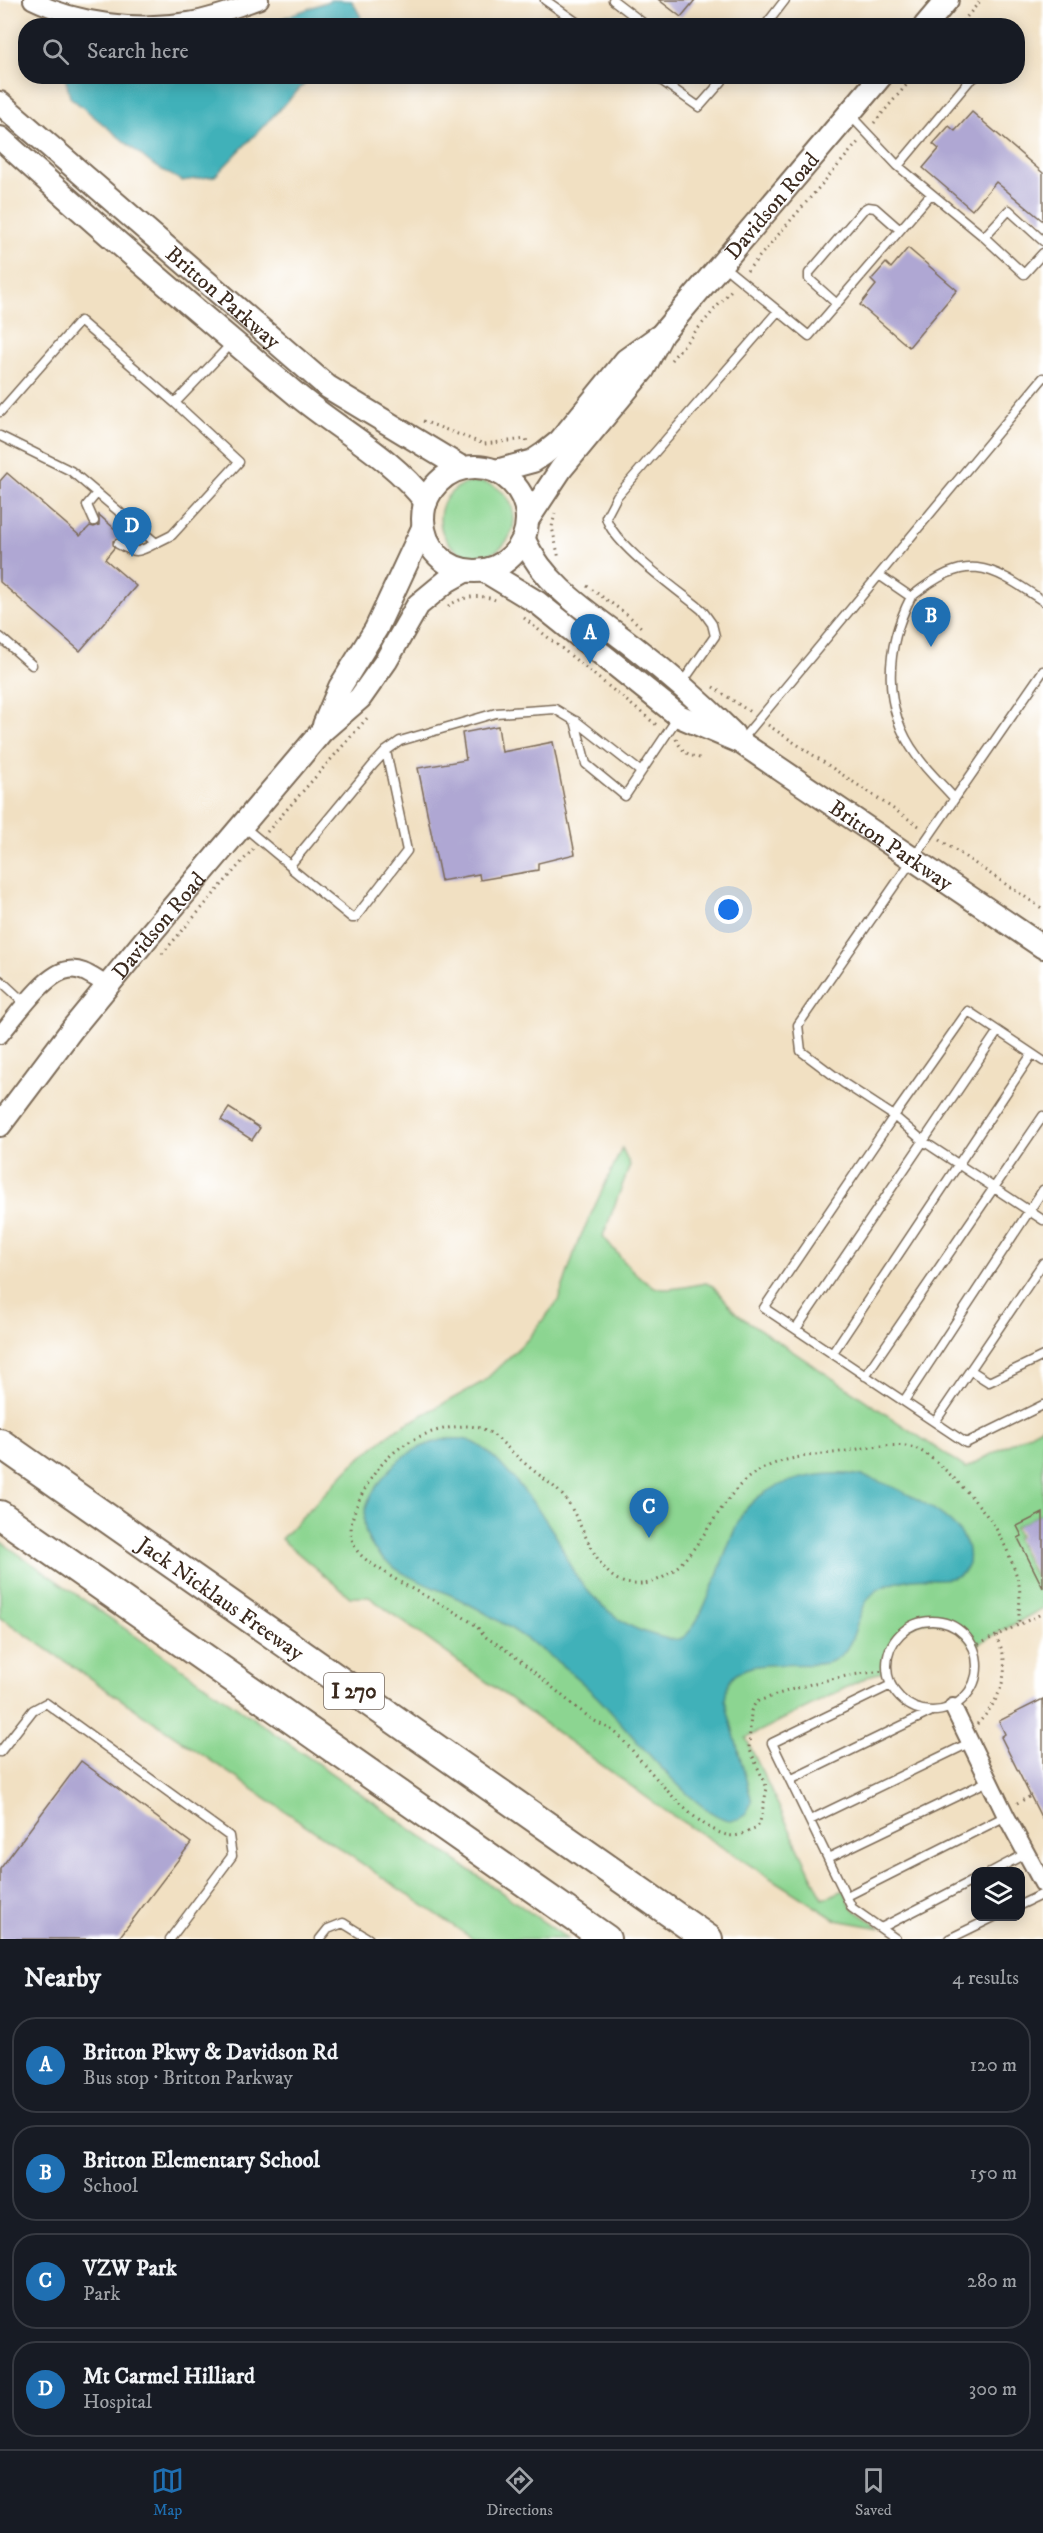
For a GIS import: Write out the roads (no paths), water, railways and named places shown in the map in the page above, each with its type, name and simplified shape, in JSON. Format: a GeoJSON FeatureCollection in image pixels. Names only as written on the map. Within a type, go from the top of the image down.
{"type":"FeatureCollection","features":[{"type":"Feature","properties":{"kind":"highway","name":"Jack Nicklaus Freeway"},"geometry":{"type":"LineString","coordinates":[[0,1443],[708,1939]]}},
{"type":"Feature","properties":{"kind":"highway","name":"I 270"},"geometry":{"type":"LineString","coordinates":[[0,1515],[606,1939]]}},
{"type":"Feature","properties":{"kind":"main road"},"geometry":{"type":"LineString","coordinates":[[932,18],[947,0]]}},
{"type":"Feature","properties":{"kind":"main road","name":"Davidson Road"},"geometry":{"type":"LineString","coordinates":[[526,529],[561,469],[643,370],[662,334],[874,84]]}},
{"type":"Feature","properties":{"kind":"main road","name":"Britton Parkway"},"geometry":{"type":"LineString","coordinates":[[0,103],[328,387],[462,468]]}},
{"type":"Feature","properties":{"kind":"main road","name":"Britton Parkway"},"geometry":{"type":"LineString","coordinates":[[0,138],[70,202],[233,342],[308,404],[385,458],[414,486],[426,502]]}},
{"type":"Feature","properties":{"kind":"main road","name":"Davidson Road"},"geometry":{"type":"LineString","coordinates":[[496,471],[533,461],[546,453],[560,441],[626,360],[662,334]]}},
{"type":"Feature","properties":{"kind":"main road"},"geometry":{"type":"LineString","coordinates":[[479,466],[496,471],[509,478],[519,490],[526,504],[526,529],[515,554],[502,565],[475,571],[453,567],[438,556],[427,541],[423,528],[426,502],[440,481],[462,468],[479,466]]}},
{"type":"Feature","properties":{"kind":"main road","name":"Davidson Road"},"geometry":{"type":"LineString","coordinates":[[322,731],[340,687],[376,629],[423,528]]}},
{"type":"Feature","properties":{"kind":"main road","name":"Britton Parkway"},"geometry":{"type":"LineString","coordinates":[[526,529],[540,568],[565,594],[686,678],[696,696],[740,742]]}},
{"type":"Feature","properties":{"kind":"main road","name":"Davidson Road"},"geometry":{"type":"LineString","coordinates":[[0,1125],[106,985],[322,731],[360,698],[386,661],[418,605],[447,581],[475,571]]}},
{"type":"Feature","properties":{"kind":"main road","name":"Britton Parkway"},"geometry":{"type":"LineString","coordinates":[[475,571],[538,603],[679,716],[740,742],[1043,947]]}},
{"type":"Feature","properties":{"kind":"street"},"geometry":{"type":"LineString","coordinates":[[32,0],[48,8],[86,18]]}},
{"type":"Feature","properties":{"kind":"street"},"geometry":{"type":"LineString","coordinates":[[201,18],[260,0]]}},
{"type":"Feature","properties":{"kind":"street"},"geometry":{"type":"LineString","coordinates":[[0,1035],[44,984],[59,973],[69,969],[84,972],[106,985]]}},
{"type":"Feature","properties":{"kind":"street"},"geometry":{"type":"LineString","coordinates":[[952,1707],[988,1781],[1010,1810],[1025,1854],[1043,1884]]}},
{"type":"Feature","properties":{"kind":"lane"},"geometry":{"type":"LineString","coordinates":[[545,0],[571,18]]}},
{"type":"Feature","properties":{"kind":"lane"},"geometry":{"type":"LineString","coordinates":[[613,0],[637,18]]}},
{"type":"Feature","properties":{"kind":"lane"},"geometry":{"type":"LineString","coordinates":[[771,18],[785,0]]}},
{"type":"Feature","properties":{"kind":"lane"},"geometry":{"type":"LineString","coordinates":[[666,84],[699,107],[716,84]]}},
{"type":"Feature","properties":{"kind":"lane"},"geometry":{"type":"LineString","coordinates":[[898,166],[967,84]]}},
{"type":"Feature","properties":{"kind":"lane"},"geometry":{"type":"LineString","coordinates":[[849,114],[898,166],[984,237],[1024,274],[1043,254]]}},
{"type":"Feature","properties":{"kind":"lane"},"geometry":{"type":"LineString","coordinates":[[721,265],[809,336],[931,194]]}},
{"type":"Feature","properties":{"kind":"lane"},"geometry":{"type":"LineString","coordinates":[[837,304],[808,279],[809,273],[862,210],[868,207],[875,208],[900,230]]}},
{"type":"Feature","properties":{"kind":"lane"},"geometry":{"type":"LineString","coordinates":[[984,237],[1009,210],[1043,241]]}},
{"type":"Feature","properties":{"kind":"lane"},"geometry":{"type":"LineString","coordinates":[[686,678],[715,636],[712,624],[702,610],[619,541],[608,526],[606,517],[617,496],[778,311]]}},
{"type":"Feature","properties":{"kind":"lane"},"geometry":{"type":"LineString","coordinates":[[0,412],[80,321],[238,462],[172,535],[141,551],[132,552],[118,544]]}},
{"type":"Feature","properties":{"kind":"lane"},"geometry":{"type":"LineString","coordinates":[[175,404],[233,342]]}},
{"type":"Feature","properties":{"kind":"lane"},"geometry":{"type":"LineString","coordinates":[[740,742],[1043,378]]}},
{"type":"Feature","properties":{"kind":"lane"},"geometry":{"type":"LineString","coordinates":[[0,436],[71,471],[156,543]]}},
{"type":"Feature","properties":{"kind":"lane"},"geometry":{"type":"LineString","coordinates":[[94,521],[87,505],[97,493]]}},
{"type":"Feature","properties":{"kind":"lane"},"geometry":{"type":"LineString","coordinates":[[954,798],[916,755],[901,727],[894,703],[889,671],[900,618],[911,597],[930,581],[957,568],[977,567],[994,571],[1043,601]]}},
{"type":"Feature","properties":{"kind":"lane"},"geometry":{"type":"LineString","coordinates":[[879,575],[911,597]]}},
{"type":"Feature","properties":{"kind":"lane"},"geometry":{"type":"LineString","coordinates":[[0,637],[32,665]]}},
{"type":"Feature","properties":{"kind":"lane"},"geometry":{"type":"LineString","coordinates":[[1043,671],[798,1025],[801,1051],[845,1084],[894,1116],[923,1141],[1043,1220]]}},
{"type":"Feature","properties":{"kind":"lane"},"geometry":{"type":"LineString","coordinates":[[291,866],[386,751],[400,741],[496,713],[555,709],[575,721],[642,772]]}},
{"type":"Feature","properties":{"kind":"lane"},"geometry":{"type":"LineString","coordinates":[[575,721],[586,764],[623,795],[626,795],[679,716]]}},
{"type":"Feature","properties":{"kind":"lane"},"geometry":{"type":"LineString","coordinates":[[242,825],[352,918],[355,918],[407,851],[386,751]]}},
{"type":"Feature","properties":{"kind":"lane"},"geometry":{"type":"LineString","coordinates":[[0,980],[26,1005]]}},
{"type":"Feature","properties":{"kind":"lane"},"geometry":{"type":"LineString","coordinates":[[1043,1061],[968,1011],[764,1308],[966,1443],[1043,1405]]}},
{"type":"Feature","properties":{"kind":"lane"},"geometry":{"type":"LineString","coordinates":[[796,1329],[998,1031]]}},
{"type":"Feature","properties":{"kind":"lane"},"geometry":{"type":"LineString","coordinates":[[832,1354],[1032,1054]]}},
{"type":"Feature","properties":{"kind":"lane"},"geometry":{"type":"LineString","coordinates":[[866,1376],[1043,1116]]}},
{"type":"Feature","properties":{"kind":"lane"},"geometry":{"type":"LineString","coordinates":[[904,1401],[1043,1190]]}},
{"type":"Feature","properties":{"kind":"lane"},"geometry":{"type":"LineString","coordinates":[[935,1422],[1043,1263]]}},
{"type":"Feature","properties":{"kind":"lane"},"geometry":{"type":"LineString","coordinates":[[970,1370],[989,1382],[1043,1356]]}},
{"type":"Feature","properties":{"kind":"lane"},"geometry":{"type":"LineString","coordinates":[[790,1780],[930,1712],[952,1707],[964,1699],[975,1680],[977,1663],[973,1647],[963,1633],[940,1622],[915,1624],[899,1635],[887,1657],[886,1671],[891,1685],[903,1702],[914,1708],[930,1712]]}},
{"type":"Feature","properties":{"kind":"lane"},"geometry":{"type":"LineString","coordinates":[[891,1685],[772,1743],[852,1908],[896,1939]]}},
{"type":"Feature","properties":{"kind":"lane"},"geometry":{"type":"LineString","coordinates":[[0,1752],[33,1710],[46,1704],[229,1836],[232,1856],[170,1939]]}},
{"type":"Feature","properties":{"kind":"lane"},"geometry":{"type":"LineString","coordinates":[[810,1820],[969,1743]]}},
{"type":"Feature","properties":{"kind":"lane"},"geometry":{"type":"LineString","coordinates":[[828,1858],[988,1781]]}},
{"type":"Feature","properties":{"kind":"lane"},"geometry":{"type":"LineString","coordinates":[[847,1896],[1010,1810]]}},
{"type":"Feature","properties":{"kind":"lane"},"geometry":{"type":"LineString","coordinates":[[1000,1867],[1025,1854]]}},
{"type":"Feature","properties":{"kind":"lane"},"geometry":{"type":"LineString","coordinates":[[881,1928],[971,1881]]}},
{"type":"Feature","properties":{"kind":"lane"},"geometry":{"type":"LineString","coordinates":[[1025,1903],[1043,1894]]}},
{"type":"Feature","properties":{"kind":"lane"},"geometry":{"type":"LineString","coordinates":[[949,1939],[987,1921]]}},
{"type":"Feature","properties":{"kind":"lane"},"geometry":{"type":"LineString","coordinates":[[320,1939],[328,1929],[343,1923],[369,1939]]}},
{"type":"Feature","properties":{"kind":"water"},"geometry":{"type":"Polygon","coordinates":[[[331,0],[352,1],[361,17],[360,18],[283,18],[331,0]]]}},
{"type":"Feature","properties":{"kind":"water"},"geometry":{"type":"Polygon","coordinates":[[[67,84],[304,84],[215,176],[182,181],[153,165],[70,97],[67,84]]]}},
{"type":"Feature","properties":{"kind":"water"},"geometry":{"type":"Polygon","coordinates":[[[445,1439],[462,1439],[472,1442],[492,1456],[538,1509],[556,1536],[575,1574],[592,1596],[628,1625],[664,1638],[679,1639],[688,1633],[697,1620],[737,1525],[752,1502],[777,1487],[806,1477],[835,1474],[862,1476],[912,1496],[943,1516],[955,1527],[966,1543],[968,1563],[965,1570],[952,1578],[912,1579],[888,1585],[876,1591],[863,1607],[847,1647],[832,1661],[806,1665],[760,1665],[747,1668],[736,1675],[728,1685],[725,1700],[752,1802],[745,1815],[739,1818],[733,1820],[719,1817],[682,1788],[582,1682],[550,1656],[481,1610],[416,1580],[392,1566],[374,1549],[364,1526],[368,1501],[372,1494],[385,1476],[406,1455],[423,1446],[445,1439]]]}},
{"type":"Feature","properties":{"kind":"place","name":"Mt Carmel Hilliard"},"geometry":{"type":"Point","coordinates":[132,557]}},
{"type":"Feature","properties":{"kind":"place","name":"Britton Elementary School"},"geometry":{"type":"Point","coordinates":[931,647]}},
{"type":"Feature","properties":{"kind":"place","name":"Britton Pkwy & Davidson Rd"},"geometry":{"type":"Point","coordinates":[590,664]}},
{"type":"Feature","properties":{"kind":"place","name":"VZW Park"},"geometry":{"type":"Point","coordinates":[649,1538]}}]}
